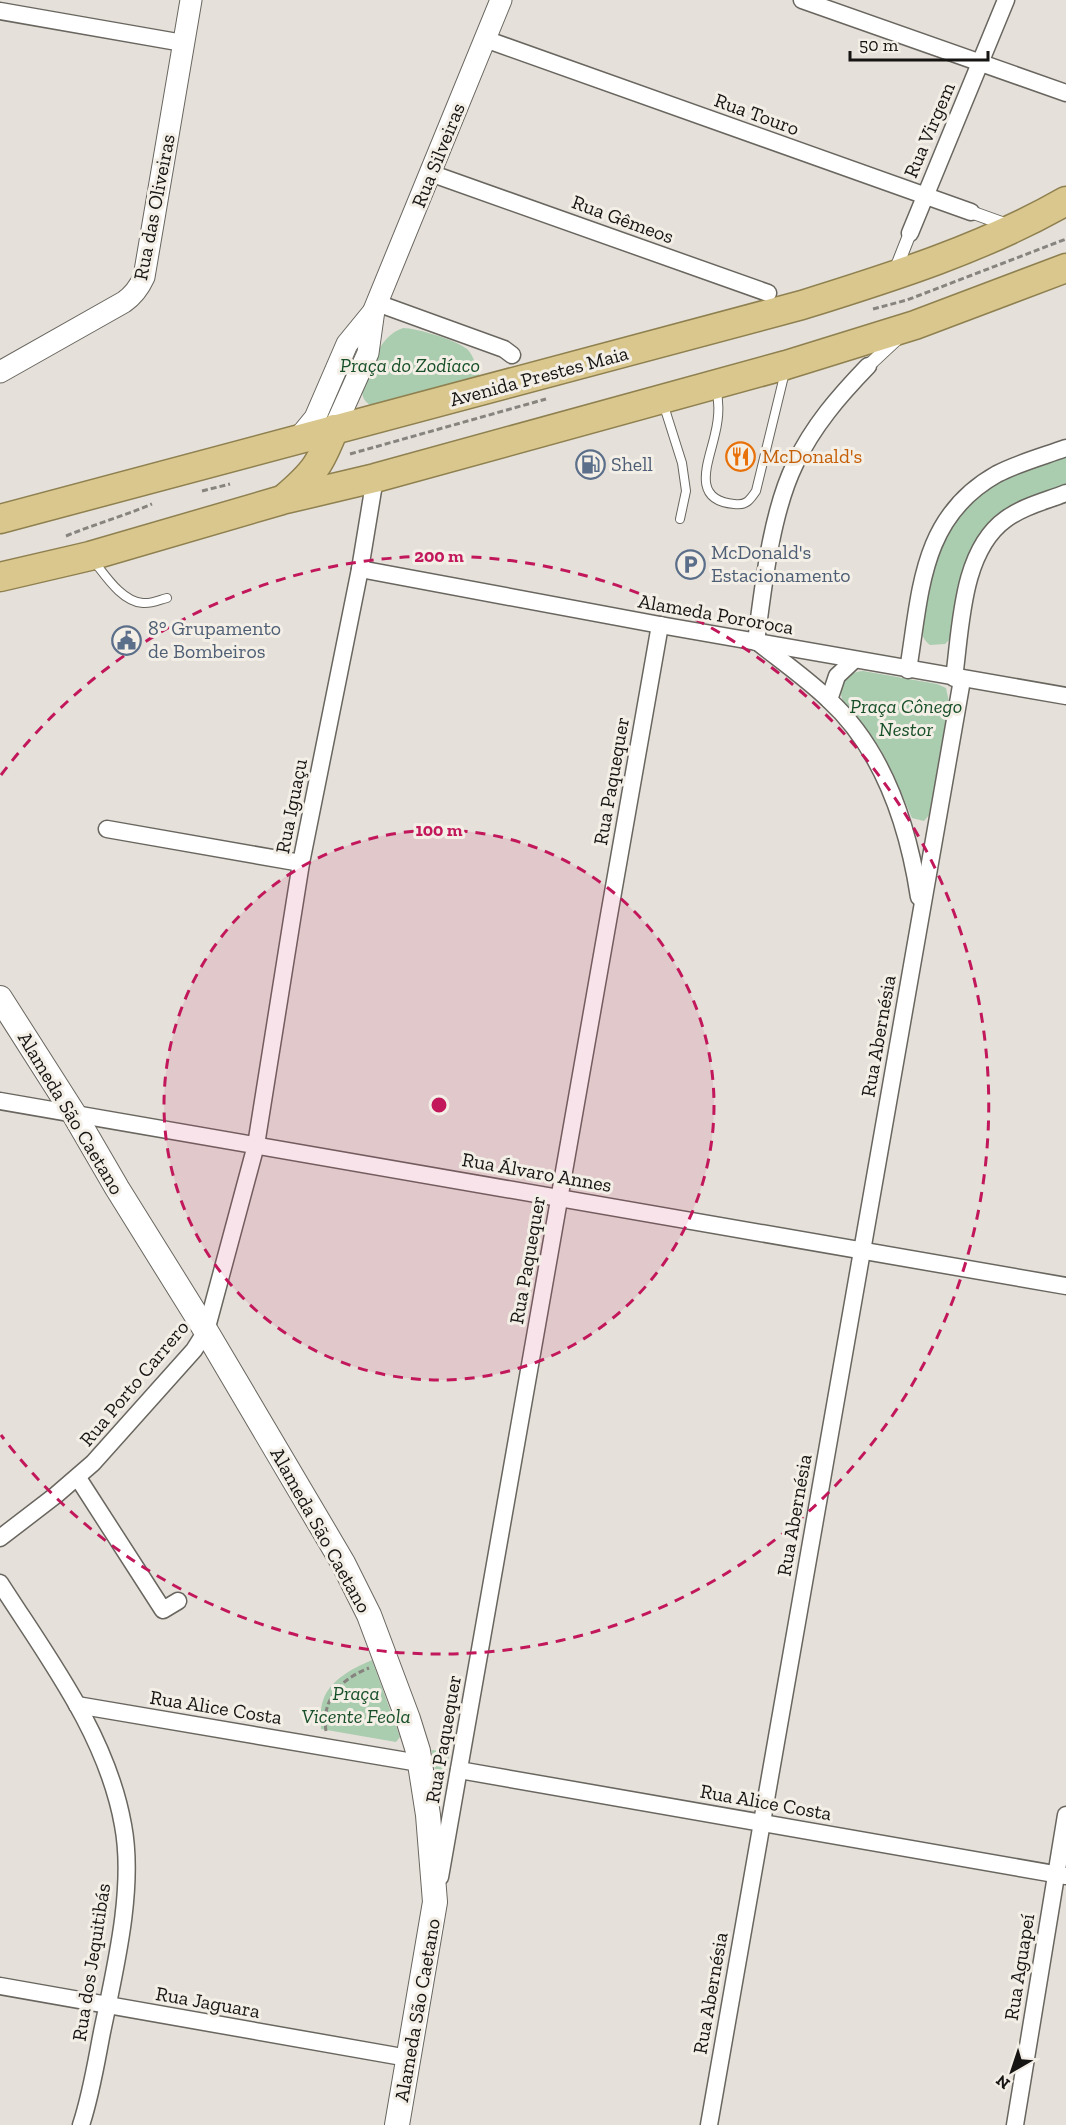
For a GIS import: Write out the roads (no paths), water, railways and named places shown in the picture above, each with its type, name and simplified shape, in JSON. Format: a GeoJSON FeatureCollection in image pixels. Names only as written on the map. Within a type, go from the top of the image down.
{"type":"FeatureCollection","features":[{"type":"Feature","properties":{"kind":"highway","name":"Avenida Prestes Maia"},"geometry":{"type":"LineString","coordinates":[[0,519],[334,429],[537,378],[783,298],[893,277],[1014,227],[1066,201]]}},
{"type":"Feature","properties":{"kind":"highway"},"geometry":{"type":"LineString","coordinates":[[2,575],[90,556],[282,500],[375,478],[786,365],[915,325],[1066,268]]}},
{"type":"Feature","properties":{"kind":"highway"},"geometry":{"type":"LineString","coordinates":[[282,500],[315,470],[334,429]]}},
{"type":"Feature","properties":{"kind":"main road","name":"Alameda São Caetano"},"geometry":{"type":"LineString","coordinates":[[0,998],[74,1114],[344,1563],[369,1615],[387,1661],[418,1750],[428,1815],[435,1902],[397,2125]]}},
{"type":"Feature","properties":{"kind":"street","name":"Rua das Oliveiras"},"geometry":{"type":"LineString","coordinates":[[0,372],[124,302],[140,287],[144,277],[191,0]]}},
{"type":"Feature","properties":{"kind":"street","name":"Rua Silveiras"},"geometry":{"type":"LineString","coordinates":[[334,429],[368,353],[376,306],[501,0]]}},
{"type":"Feature","properties":{"kind":"street"},"geometry":{"type":"LineString","coordinates":[[802,0],[1066,93]]}},
{"type":"Feature","properties":{"kind":"street","name":"Rua Virgem"},"geometry":{"type":"LineString","coordinates":[[893,277],[924,196],[1006,0]]}},
{"type":"Feature","properties":{"kind":"street"},"geometry":{"type":"LineString","coordinates":[[0,11],[183,43]]}},
{"type":"Feature","properties":{"kind":"street","name":"Rua Touro"},"geometry":{"type":"LineString","coordinates":[[485,39],[1014,227]]}},
{"type":"Feature","properties":{"kind":"street","name":"Rua Gêmeos"},"geometry":{"type":"LineString","coordinates":[[430,173],[783,298]]}},
{"type":"Feature","properties":{"kind":"street"},"geometry":{"type":"LineString","coordinates":[[376,306],[504,349],[537,378]]}},
{"type":"Feature","properties":{"kind":"street","name":"Rua Silveiras"},"geometry":{"type":"LineString","coordinates":[[297,440],[315,418],[347,344],[376,306]]}},
{"type":"Feature","properties":{"kind":"street"},"geometry":{"type":"LineString","coordinates":[[915,325],[891,344],[839,396],[812,433],[794,466],[774,527],[756,642],[829,700],[863,739],[889,787],[907,834],[921,911]]}},
{"type":"Feature","properties":{"kind":"street"},"geometry":{"type":"LineString","coordinates":[[908,670],[929,553],[946,519],[957,505],[982,483],[1000,473],[1066,448]]}},
{"type":"Feature","properties":{"kind":"street","name":"Rua Iguaçu"},"geometry":{"type":"LineString","coordinates":[[256,1145],[301,863],[360,569],[375,478]]}},
{"type":"Feature","properties":{"kind":"street"},"geometry":{"type":"LineString","coordinates":[[921,911],[958,679],[965,594],[975,560],[995,529],[1006,519],[1023,509],[1066,493]]}},
{"type":"Feature","properties":{"kind":"street","name":"Alameda Pororoca"},"geometry":{"type":"LineString","coordinates":[[360,569],[958,679],[1066,696]]}},
{"type":"Feature","properties":{"kind":"street","name":"Rua Paquequer"},"geometry":{"type":"LineString","coordinates":[[435,1902],[660,625]]}},
{"type":"Feature","properties":{"kind":"street"},"geometry":{"type":"LineString","coordinates":[[829,700],[837,676],[854,660]]}},
{"type":"Feature","properties":{"kind":"street"},"geometry":{"type":"LineString","coordinates":[[107,829],[301,863]]}},
{"type":"Feature","properties":{"kind":"street","name":"Rua Abernésia"},"geometry":{"type":"LineString","coordinates":[[709,2125],[921,911]]}},
{"type":"Feature","properties":{"kind":"street","name":"Rua Álvaro Annes"},"geometry":{"type":"LineString","coordinates":[[0,1101],[1066,1286]]}},
{"type":"Feature","properties":{"kind":"street","name":"Rua Porto Carrero"},"geometry":{"type":"LineString","coordinates":[[0,1538],[78,1478],[194,1350],[206,1331],[256,1145]]}},
{"type":"Feature","properties":{"kind":"street"},"geometry":{"type":"LineString","coordinates":[[78,1478],[163,1610],[178,1601]]}},
{"type":"Feature","properties":{"kind":"street","name":"Rua dos Jequitibás"},"geometry":{"type":"LineString","coordinates":[[0,1582],[77,1705],[103,1759],[123,1825],[127,1865],[124,1904],[108,2005],[81,2125]]}},
{"type":"Feature","properties":{"kind":"street","name":"Rua Alice Costa"},"geometry":{"type":"LineString","coordinates":[[77,1705],[419,1763]]}},
{"type":"Feature","properties":{"kind":"street","name":"Rua Alice Costa"},"geometry":{"type":"LineString","coordinates":[[459,1770],[1060,1875]]}},
{"type":"Feature","properties":{"kind":"street","name":"Rua Aguapeí"},"geometry":{"type":"LineString","coordinates":[[1015,2125],[1060,1875],[1066,1815]]}},
{"type":"Feature","properties":{"kind":"street","name":"Rua Jaguara"},"geometry":{"type":"LineString","coordinates":[[0,1986],[408,2058]]}},
{"type":"Feature","properties":{"kind":"lane"},"geometry":{"type":"LineString","coordinates":[[716,384],[719,402],[718,420],[705,477],[707,489],[713,497],[724,503],[742,505],[749,501],[756,491],[786,365]]}},
{"type":"Feature","properties":{"kind":"lane"},"geometry":{"type":"LineString","coordinates":[[662,400],[682,463],[686,490],[680,519]]}},
{"type":"Feature","properties":{"kind":"lane"},"geometry":{"type":"LineString","coordinates":[[90,556],[123,595],[146,604],[167,598]]}},
{"type":"Feature","properties":{"kind":"place","name":"McDonald's"},"geometry":{"type":"Point","coordinates":[741,456]}},
{"type":"Feature","properties":{"kind":"place","name":"Shell"},"geometry":{"type":"Point","coordinates":[590,464]}},
{"type":"Feature","properties":{"kind":"place","name":"McDonald's Estacionamento"},"geometry":{"type":"Point","coordinates":[690,564]}},
{"type":"Feature","properties":{"kind":"place","name":"8° Grupamento de Bombeiros"},"geometry":{"type":"Point","coordinates":[127,640]}},
{"type":"Feature","properties":{"kind":"park label","name":"Praça do Zodíaco"},"geometry":{"type":"Point","coordinates":[410,365]}},
{"type":"Feature","properties":{"kind":"park label","name":"Praça Cônego Nestor"},"geometry":{"type":"Point","coordinates":[906,718]}},
{"type":"Feature","properties":{"kind":"park label","name":"Praça Vicente Feola"},"geometry":{"type":"Point","coordinates":[356,1704]}}]}
